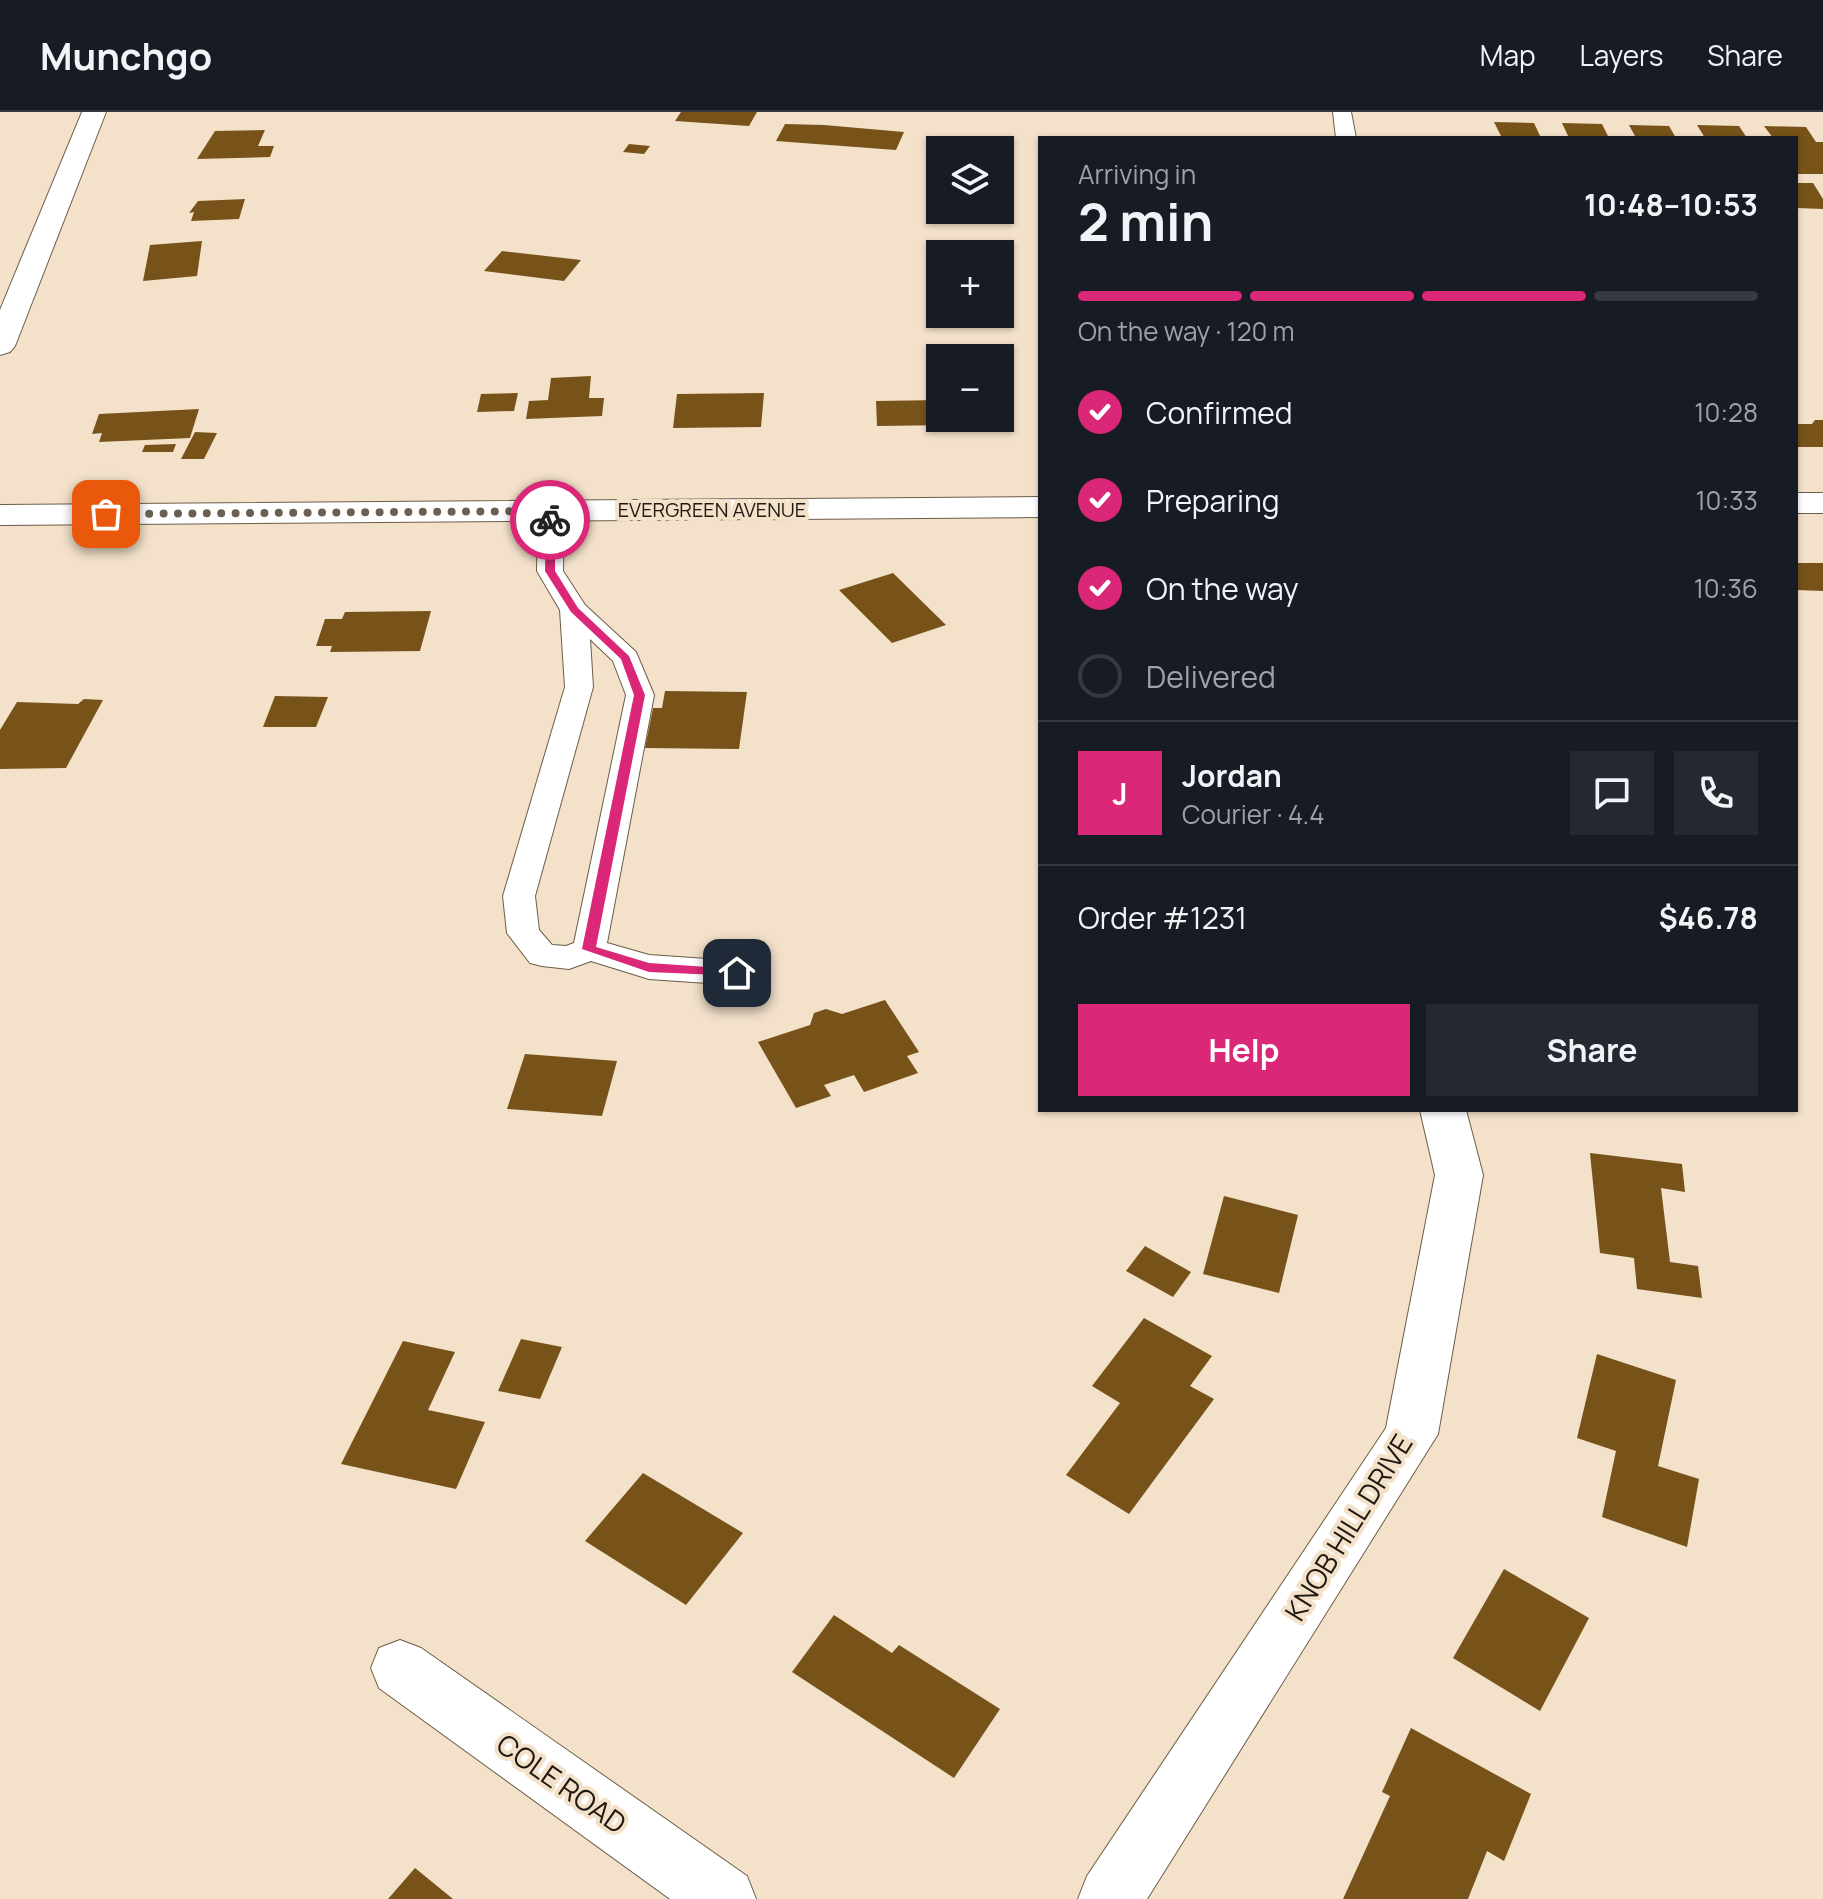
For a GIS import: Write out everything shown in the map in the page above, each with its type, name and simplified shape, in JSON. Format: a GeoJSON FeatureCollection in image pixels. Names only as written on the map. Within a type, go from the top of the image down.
{"type":"FeatureCollection","features":[{"type":"Feature","properties":{"kind":"street"},"geometry":{"type":"LineString","coordinates":[[0,346],[94,112]]}},
{"type":"Feature","properties":{"kind":"street"},"geometry":{"type":"LineString","coordinates":[[1798,503],[1823,503]]}},
{"type":"Feature","properties":{"kind":"street","name":"EVERGREEN AVENUE"},"geometry":{"type":"LineString","coordinates":[[0,515],[1038,507]]}},
{"type":"Feature","properties":{"kind":"street","name":"KNOB HILL DRIVE"},"geometry":{"type":"LineString","coordinates":[[1110,1899],[1411,1434],[1459,1175],[1443,1112]]}},
{"type":"Feature","properties":{"kind":"street","name":"COLE ROAD"},"geometry":{"type":"LineString","coordinates":[[400,1668],[724,1899]]}},
{"type":"Feature","properties":{"kind":"lane"},"geometry":{"type":"LineString","coordinates":[[1342,112],[1346,136]]}},
{"type":"Feature","properties":{"kind":"lane"},"geometry":{"type":"LineString","coordinates":[[551,511],[550,571],[574,610],[626,658],[640,695],[589,949]]}},
{"type":"Feature","properties":{"kind":"lane"},"geometry":{"type":"LineString","coordinates":[[574,610],[579,687],[519,896],[523,933],[542,955],[569,958],[589,949],[649,967],[737,973]]}},
{"type":"Feature","properties":{"kind":"building"},"geometry":{"type":"Polygon","coordinates":[[[681,112],[757,112],[749,126],[675,121],[681,112]]]}},
{"type":"Feature","properties":{"kind":"building"},"geometry":{"type":"Polygon","coordinates":[[[1494,122],[1534,123],[1540,136],[1501,136],[1494,122]]]}},
{"type":"Feature","properties":{"kind":"building"},"geometry":{"type":"Polygon","coordinates":[[[1562,123],[1602,124],[1608,136],[1568,136],[1562,123]]]}},
{"type":"Feature","properties":{"kind":"building"},"geometry":{"type":"Polygon","coordinates":[[[785,124],[904,132],[896,150],[776,141],[785,124]]]}},
{"type":"Feature","properties":{"kind":"building"},"geometry":{"type":"Polygon","coordinates":[[[1629,125],[1669,126],[1675,136],[1635,136],[1629,125]]]}},
{"type":"Feature","properties":{"kind":"building"},"geometry":{"type":"Polygon","coordinates":[[[1697,125],[1739,126],[1746,136],[1704,136],[1697,125]]]}},
{"type":"Feature","properties":{"kind":"building"},"geometry":{"type":"Polygon","coordinates":[[[1764,126],[1806,127],[1816,142],[1823,142],[1823,174],[1798,174],[1798,136],[1772,136],[1764,126]]]}},
{"type":"Feature","properties":{"kind":"building"},"geometry":{"type":"Polygon","coordinates":[[[265,130],[258,146],[274,146],[270,157],[197,159],[215,131],[265,130]]]}},
{"type":"Feature","properties":{"kind":"building"},"geometry":{"type":"Polygon","coordinates":[[[629,144],[650,146],[644,154],[623,152],[629,144]]]}},
{"type":"Feature","properties":{"kind":"building"},"geometry":{"type":"Polygon","coordinates":[[[1798,183],[1813,183],[1823,199],[1823,209],[1798,208],[1798,183]]]}},
{"type":"Feature","properties":{"kind":"building"},"geometry":{"type":"Polygon","coordinates":[[[245,199],[239,219],[191,221],[194,212],[189,213],[198,201],[245,199]]]}},
{"type":"Feature","properties":{"kind":"building"},"geometry":{"type":"Polygon","coordinates":[[[202,241],[197,276],[143,281],[150,245],[202,241]]]}},
{"type":"Feature","properties":{"kind":"building"},"geometry":{"type":"Polygon","coordinates":[[[502,251],[581,260],[564,281],[484,271],[502,251]]]}},
{"type":"Feature","properties":{"kind":"building"},"geometry":{"type":"Polygon","coordinates":[[[591,376],[589,398],[604,398],[602,416],[526,419],[529,401],[548,400],[551,378],[591,376]]]}},
{"type":"Feature","properties":{"kind":"building"},"geometry":{"type":"Polygon","coordinates":[[[518,393],[514,411],[477,412],[481,394],[518,393]]]}},
{"type":"Feature","properties":{"kind":"building"},"geometry":{"type":"Polygon","coordinates":[[[764,393],[761,427],[673,428],[677,394],[764,393]]]}},
{"type":"Feature","properties":{"kind":"building"},"geometry":{"type":"Polygon","coordinates":[[[926,400],[926,425],[877,426],[876,401],[926,400]]]}},
{"type":"Feature","properties":{"kind":"building"},"geometry":{"type":"Polygon","coordinates":[[[199,409],[190,438],[99,442],[102,433],[92,434],[99,414],[199,409]]]}},
{"type":"Feature","properties":{"kind":"building"},"geometry":{"type":"Polygon","coordinates":[[[1815,420],[1823,420],[1823,447],[1798,447],[1798,424],[1812,424],[1815,420]]]}},
{"type":"Feature","properties":{"kind":"building"},"geometry":{"type":"Polygon","coordinates":[[[195,432],[217,433],[204,459],[181,459],[195,432]]]}},
{"type":"Feature","properties":{"kind":"building"},"geometry":{"type":"Polygon","coordinates":[[[176,444],[173,452],[142,452],[145,445],[176,444]]]}},
{"type":"Feature","properties":{"kind":"building"},"geometry":{"type":"Polygon","coordinates":[[[1798,563],[1823,563],[1823,591],[1798,590],[1798,563]]]}},
{"type":"Feature","properties":{"kind":"building"},"geometry":{"type":"Polygon","coordinates":[[[893,573],[946,625],[892,643],[839,590],[893,573]]]}},
{"type":"Feature","properties":{"kind":"building"},"geometry":{"type":"Polygon","coordinates":[[[431,611],[420,651],[330,652],[332,646],[316,646],[325,619],[342,619],[345,612],[431,611]]]}},
{"type":"Feature","properties":{"kind":"building"},"geometry":{"type":"Polygon","coordinates":[[[665,691],[747,692],[739,749],[645,748],[653,708],[662,708],[665,691]]]}},
{"type":"Feature","properties":{"kind":"building"},"geometry":{"type":"Polygon","coordinates":[[[275,696],[328,697],[316,727],[263,727],[275,696]]]}},
{"type":"Feature","properties":{"kind":"building"},"geometry":{"type":"Polygon","coordinates":[[[84,699],[103,700],[66,768],[0,769],[0,730],[17,702],[78,704],[84,699]]]}},
{"type":"Feature","properties":{"kind":"building"},"geometry":{"type":"Polygon","coordinates":[[[885,1000],[919,1052],[907,1056],[918,1073],[864,1092],[854,1075],[824,1085],[831,1096],[796,1108],[758,1042],[810,1025],[814,1013],[826,1009],[842,1014],[885,1000]]]}},
{"type":"Feature","properties":{"kind":"building"},"geometry":{"type":"Polygon","coordinates":[[[525,1054],[617,1061],[602,1116],[507,1109],[525,1054]]]}},
{"type":"Feature","properties":{"kind":"building"},"geometry":{"type":"Polygon","coordinates":[[[1590,1153],[1682,1164],[1685,1192],[1661,1188],[1670,1262],[1698,1266],[1702,1298],[1637,1289],[1634,1258],[1600,1253],[1590,1153]]]}},
{"type":"Feature","properties":{"kind":"building"},"geometry":{"type":"Polygon","coordinates":[[[1224,1196],[1298,1215],[1279,1293],[1203,1274],[1224,1196]]]}},
{"type":"Feature","properties":{"kind":"building"},"geometry":{"type":"Polygon","coordinates":[[[1145,1246],[1191,1272],[1173,1297],[1126,1271],[1145,1246]]]}},
{"type":"Feature","properties":{"kind":"building"},"geometry":{"type":"Polygon","coordinates":[[[1144,1318],[1212,1356],[1190,1386],[1214,1399],[1129,1514],[1066,1475],[1120,1403],[1092,1386],[1144,1318]]]}},
{"type":"Feature","properties":{"kind":"building"},"geometry":{"type":"Polygon","coordinates":[[[521,1339],[562,1347],[540,1399],[498,1391],[521,1339]]]}},
{"type":"Feature","properties":{"kind":"building"},"geometry":{"type":"Polygon","coordinates":[[[403,1341],[455,1352],[428,1410],[485,1422],[456,1489],[341,1464],[403,1341]]]}},
{"type":"Feature","properties":{"kind":"building"},"geometry":{"type":"Polygon","coordinates":[[[1597,1354],[1676,1380],[1658,1466],[1699,1479],[1687,1547],[1602,1517],[1616,1451],[1577,1438],[1597,1354]]]}},
{"type":"Feature","properties":{"kind":"building"},"geometry":{"type":"Polygon","coordinates":[[[643,1473],[743,1533],[686,1605],[585,1541],[643,1473]]]}},
{"type":"Feature","properties":{"kind":"building"},"geometry":{"type":"Polygon","coordinates":[[[1504,1569],[1589,1618],[1540,1711],[1453,1658],[1504,1569]]]}},
{"type":"Feature","properties":{"kind":"building"},"geometry":{"type":"Polygon","coordinates":[[[834,1615],[892,1653],[899,1645],[1000,1709],[954,1778],[792,1672],[834,1615]]]}},
{"type":"Feature","properties":{"kind":"building"},"geometry":{"type":"Polygon","coordinates":[[[1411,1728],[1531,1794],[1504,1861],[1487,1851],[1468,1899],[1343,1899],[1390,1796],[1382,1792],[1411,1728]]]}},
{"type":"Feature","properties":{"kind":"building"},"geometry":{"type":"Polygon","coordinates":[[[415,1868],[453,1899],[388,1899],[415,1868]]]}},
{"type":"Feature","properties":{"kind":"way so far"},"geometry":{"type":"LineString","coordinates":[[106,514],[551,511],[550,520]]}},
{"type":"Feature","properties":{"kind":"route"},"geometry":{"type":"LineString","coordinates":[[550,520],[550,571],[574,610],[626,658],[640,695],[589,949],[649,967],[737,973]]}}]}
